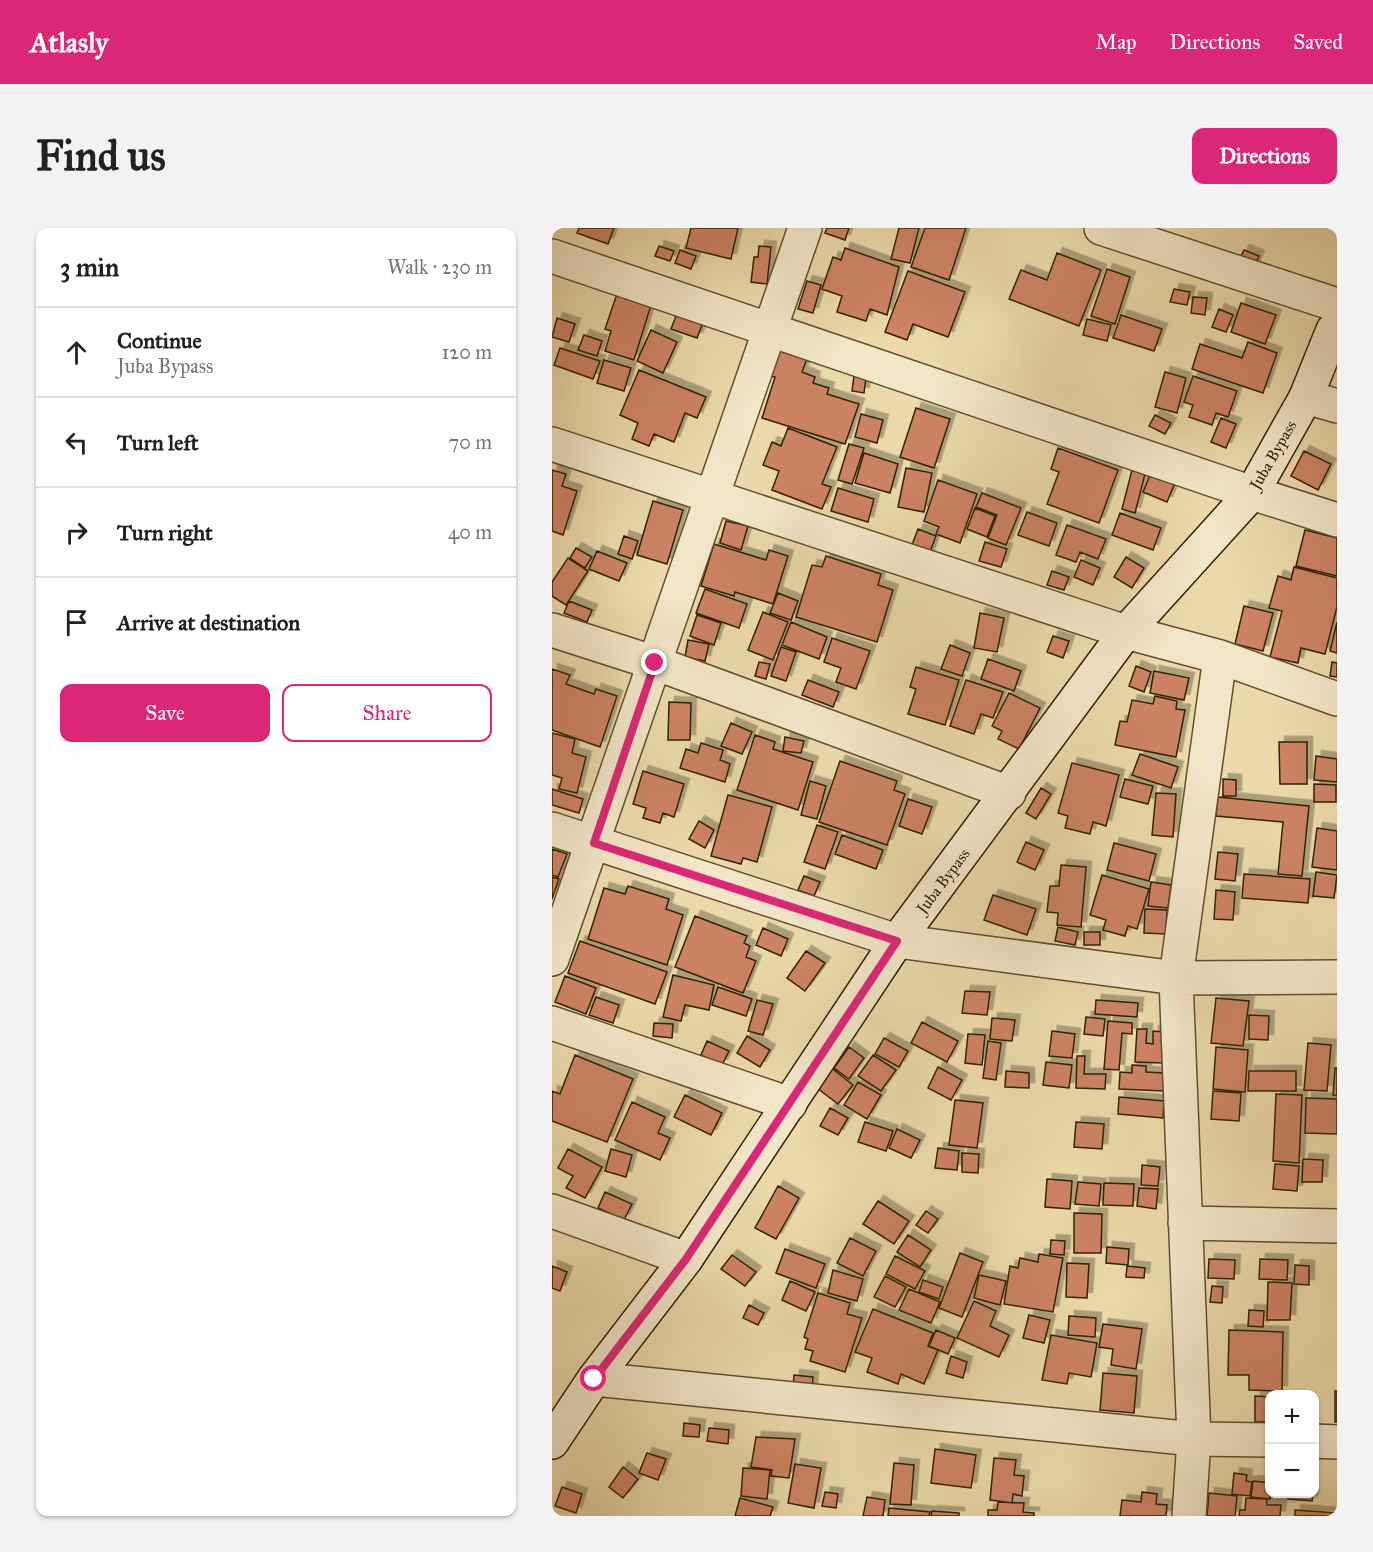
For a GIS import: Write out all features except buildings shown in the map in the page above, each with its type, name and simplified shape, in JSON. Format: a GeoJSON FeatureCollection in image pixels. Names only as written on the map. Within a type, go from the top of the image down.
{"type":"FeatureCollection","features":[{"type":"Feature","properties":{"kind":"street"},"geometry":{"type":"LineString","coordinates":[[552,959],[805,228]]}},
{"type":"Feature","properties":{"kind":"street"},"geometry":{"type":"LineString","coordinates":[[1101,228],[1336,320]]}},
{"type":"Feature","properties":{"kind":"street"},"geometry":{"type":"LineString","coordinates":[[552,256],[1337,520]]}},
{"type":"Feature","properties":{"kind":"street","name":"Juba Bypass"},"geometry":{"type":"LineString","coordinates":[[552,1442],[561,1413],[594,1379],[686,1259],[897,941],[1009,794],[1126,632],[1252,493],[1306,397],[1336,320]]}},
{"type":"Feature","properties":{"kind":"street"},"geometry":{"type":"LineString","coordinates":[[1306,397],[1337,406]]}},
{"type":"Feature","properties":{"kind":"street"},"geometry":{"type":"LineString","coordinates":[[552,444],[1126,632],[1220,657],[1337,699]]}},
{"type":"Feature","properties":{"kind":"street"},"geometry":{"type":"LineString","coordinates":[[552,630],[655,663],[1009,794]]}},
{"type":"Feature","properties":{"kind":"street"},"geometry":{"type":"LineString","coordinates":[[1189,1516],[1194,1439],[1176,978],[1220,657]]}},
{"type":"Feature","properties":{"kind":"street"},"geometry":{"type":"LineString","coordinates":[[552,829],[897,941],[1176,978],[1337,977]]}},
{"type":"Feature","properties":{"kind":"street"},"geometry":{"type":"LineString","coordinates":[[552,1023],[790,1104]]}},
{"type":"Feature","properties":{"kind":"street"},"geometry":{"type":"LineString","coordinates":[[552,1211],[686,1259]]}},
{"type":"Feature","properties":{"kind":"street"},"geometry":{"type":"LineString","coordinates":[[1185,1223],[1337,1227]]}},
{"type":"Feature","properties":{"kind":"street"},"geometry":{"type":"LineString","coordinates":[[594,1379],[1194,1439],[1265,1440]]}},
{"type":"Feature","properties":{"kind":"street"},"geometry":{"type":"LineString","coordinates":[[1319,1441],[1337,1442]]}},
{"type":"Feature","properties":{"kind":"route"},"geometry":{"type":"LineString","coordinates":[[594,1379],[686,1259],[897,941],[594,843],[655,663]]}}]}
